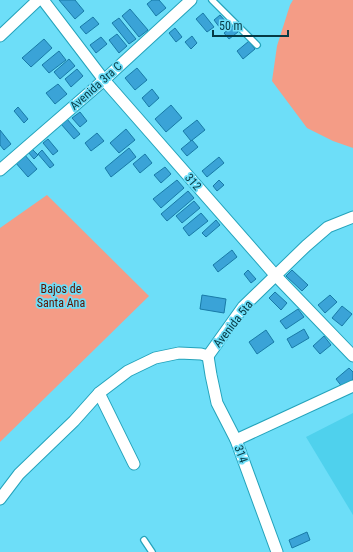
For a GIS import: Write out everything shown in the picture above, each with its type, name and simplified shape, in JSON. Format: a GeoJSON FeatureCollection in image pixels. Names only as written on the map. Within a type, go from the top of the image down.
{"type":"FeatureCollection","features":[{"type":"Feature","properties":{"kind":"street"},"geometry":{"type":"LineString","coordinates":[[0,36],[38,0]]}},
{"type":"Feature","properties":{"kind":"street","name":"312"},"geometry":{"type":"LineString","coordinates":[[43,0],[104,80],[276,276],[353,356]]}},
{"type":"Feature","properties":{"kind":"street","name":"Avenida 3ra C"},"geometry":{"type":"LineString","coordinates":[[0,170],[104,80],[191,0]]}},
{"type":"Feature","properties":{"kind":"street","name":"Avenida 5ta"},"geometry":{"type":"LineString","coordinates":[[0,499],[19,474],[74,421],[99,393],[128,371],[155,358],[179,352],[208,356],[243,307],[328,227],[353,217]]}},
{"type":"Feature","properties":{"kind":"street","name":"314"},"geometry":{"type":"LineString","coordinates":[[208,356],[217,403],[236,440],[277,552]]}},
{"type":"Feature","properties":{"kind":"street"},"geometry":{"type":"LineString","coordinates":[[236,440],[353,386]]}},
{"type":"Feature","properties":{"kind":"street"},"geometry":{"type":"LineString","coordinates":[[99,393],[134,464]]}},
{"type":"Feature","properties":{"kind":"lane"},"geometry":{"type":"LineString","coordinates":[[212,0],[257,45]]}},
{"type":"Feature","properties":{"kind":"lane"},"geometry":{"type":"LineString","coordinates":[[144,540],[152,552]]}},
{"type":"Feature","properties":{"kind":"shaded area"},"geometry":{"type":"Polygon","coordinates":[[[353,413],[353,515],[306,437],[353,413]]]}},
{"type":"Feature","properties":{"kind":"green space"},"geometry":{"type":"Polygon","coordinates":[[[293,0],[353,0],[353,148],[333,141],[307,128],[272,81],[277,46],[293,0]]]}},
{"type":"Feature","properties":{"kind":"green space","name":"Bajos de Santa Ana"},"geometry":{"type":"Polygon","coordinates":[[[47,195],[149,296],[0,442],[0,228],[47,195]]]}},
{"type":"Feature","properties":{"kind":"building"},"geometry":{"type":"Polygon","coordinates":[[[59,0],[75,0],[84,11],[75,19],[59,0]]]}},
{"type":"Feature","properties":{"kind":"building"},"geometry":{"type":"Polygon","coordinates":[[[152,0],[159,0],[166,8],[156,16],[147,4],[152,0]]]}},
{"type":"Feature","properties":{"kind":"building"},"geometry":{"type":"Polygon","coordinates":[[[130,9],[148,30],[139,37],[122,16],[130,9]]]}},
{"type":"Feature","properties":{"kind":"building"},"geometry":{"type":"Polygon","coordinates":[[[203,13],[214,27],[207,32],[196,19],[203,13]]]}},
{"type":"Feature","properties":{"kind":"building"},"geometry":{"type":"Polygon","coordinates":[[[220,15],[227,23],[220,28],[214,20],[220,15]]]}},
{"type":"Feature","properties":{"kind":"building"},"geometry":{"type":"Polygon","coordinates":[[[93,17],[99,24],[86,34],[80,27],[93,17]]]}},
{"type":"Feature","properties":{"kind":"building"},"geometry":{"type":"Polygon","coordinates":[[[119,18],[136,39],[129,44],[112,23],[119,18]]]}},
{"type":"Feature","properties":{"kind":"building"},"geometry":{"type":"Polygon","coordinates":[[[233,26],[238,32],[229,39],[224,33],[233,26]]]}},
{"type":"Feature","properties":{"kind":"building"},"geometry":{"type":"Polygon","coordinates":[[[175,28],[182,37],[176,42],[169,33],[175,28]]]}},
{"type":"Feature","properties":{"kind":"building"},"geometry":{"type":"Polygon","coordinates":[[[117,34],[127,46],[119,53],[109,40],[117,34]]]}},
{"type":"Feature","properties":{"kind":"building"},"geometry":{"type":"Polygon","coordinates":[[[192,36],[197,43],[191,49],[185,42],[192,36]]]}},
{"type":"Feature","properties":{"kind":"building"},"geometry":{"type":"Polygon","coordinates":[[[101,37],[107,44],[96,53],[90,45],[101,37]]]}},
{"type":"Feature","properties":{"kind":"building"},"geometry":{"type":"Polygon","coordinates":[[[44,39],[52,48],[31,67],[22,58],[44,39]]]}},
{"type":"Feature","properties":{"kind":"building"},"geometry":{"type":"Polygon","coordinates":[[[249,41],[255,49],[243,59],[237,51],[249,41]]]}},
{"type":"Feature","properties":{"kind":"building"},"geometry":{"type":"Polygon","coordinates":[[[59,51],[66,60],[49,73],[42,65],[59,51]]]}},
{"type":"Feature","properties":{"kind":"building"},"geometry":{"type":"Polygon","coordinates":[[[69,59],[75,66],[60,79],[54,72],[69,59]]]}},
{"type":"Feature","properties":{"kind":"building"},"geometry":{"type":"Polygon","coordinates":[[[137,68],[147,80],[135,90],[125,78],[137,68]]]}},
{"type":"Feature","properties":{"kind":"building"},"geometry":{"type":"Polygon","coordinates":[[[77,69],[83,76],[71,87],[65,79],[77,69]]]}},
{"type":"Feature","properties":{"kind":"building"},"geometry":{"type":"Polygon","coordinates":[[[58,84],[67,94],[55,104],[46,93],[58,84]]]}},
{"type":"Feature","properties":{"kind":"building"},"geometry":{"type":"Polygon","coordinates":[[[152,89],[159,98],[149,107],[142,98],[152,89]]]}},
{"type":"Feature","properties":{"kind":"building"},"geometry":{"type":"Polygon","coordinates":[[[171,105],[182,118],[166,132],[155,119],[171,105]]]}},
{"type":"Feature","properties":{"kind":"building"},"geometry":{"type":"Polygon","coordinates":[[[18,107],[28,119],[24,123],[14,111],[18,107]]]}},
{"type":"Feature","properties":{"kind":"building"},"geometry":{"type":"Polygon","coordinates":[[[80,112],[87,121],[80,127],[72,118],[80,112]]]}},
{"type":"Feature","properties":{"kind":"building"},"geometry":{"type":"Polygon","coordinates":[[[67,119],[80,134],[74,139],[61,124],[67,119]]]}},
{"type":"Feature","properties":{"kind":"building"},"geometry":{"type":"Polygon","coordinates":[[[197,120],[205,130],[191,141],[183,131],[197,120]]]}},
{"type":"Feature","properties":{"kind":"building"},"geometry":{"type":"Polygon","coordinates":[[[126,129],[135,140],[119,153],[110,143],[126,129]]]}},
{"type":"Feature","properties":{"kind":"building"},"geometry":{"type":"Polygon","coordinates":[[[0,130],[11,144],[4,150],[0,145],[0,130]]]}},
{"type":"Feature","properties":{"kind":"building"},"geometry":{"type":"Polygon","coordinates":[[[97,133],[104,141],[91,151],[85,143],[97,133]]]}},
{"type":"Feature","properties":{"kind":"building"},"geometry":{"type":"Polygon","coordinates":[[[48,139],[58,151],[53,155],[43,143],[48,139]]]}},
{"type":"Feature","properties":{"kind":"building"},"geometry":{"type":"Polygon","coordinates":[[[192,140],[198,147],[187,156],[181,149],[192,140]]]}},
{"type":"Feature","properties":{"kind":"building"},"geometry":{"type":"Polygon","coordinates":[[[129,148],[136,157],[111,177],[105,168],[129,148]]]}},
{"type":"Feature","properties":{"kind":"building"},"geometry":{"type":"Polygon","coordinates":[[[32,149],[38,155],[34,159],[28,152],[32,149]]]}},
{"type":"Feature","properties":{"kind":"building"},"geometry":{"type":"Polygon","coordinates":[[[42,150],[54,165],[50,168],[38,154],[42,150]]]}},
{"type":"Feature","properties":{"kind":"building"},"geometry":{"type":"Polygon","coordinates":[[[24,154],[37,169],[28,177],[15,162],[24,154]]]}},
{"type":"Feature","properties":{"kind":"building"},"geometry":{"type":"Polygon","coordinates":[[[145,154],[152,163],[140,173],[133,164],[145,154]]]}},
{"type":"Feature","properties":{"kind":"building"},"geometry":{"type":"Polygon","coordinates":[[[219,157],[224,163],[207,177],[202,171],[219,157]]]}},
{"type":"Feature","properties":{"kind":"building"},"geometry":{"type":"Polygon","coordinates":[[[165,167],[171,174],[161,183],[154,175],[165,167]]]}},
{"type":"Feature","properties":{"kind":"building"},"geometry":{"type":"Polygon","coordinates":[[[177,180],[184,188],[161,208],[153,199],[177,180]]]}},
{"type":"Feature","properties":{"kind":"building"},"geometry":{"type":"Polygon","coordinates":[[[219,180],[224,185],[217,191],[213,186],[219,180]]]}},
{"type":"Feature","properties":{"kind":"building"},"geometry":{"type":"Polygon","coordinates":[[[188,191],[194,198],[167,221],[161,214],[188,191]]]}},
{"type":"Feature","properties":{"kind":"building"},"geometry":{"type":"Polygon","coordinates":[[[194,201],[200,208],[182,223],[176,216],[194,201]]]}},
{"type":"Feature","properties":{"kind":"building"},"geometry":{"type":"Polygon","coordinates":[[[201,213],[208,221],[189,236],[183,228],[201,213]]]}},
{"type":"Feature","properties":{"kind":"building"},"geometry":{"type":"Polygon","coordinates":[[[216,220],[220,225],[206,237],[202,233],[216,220]]]}},
{"type":"Feature","properties":{"kind":"building"},"geometry":{"type":"Polygon","coordinates":[[[232,250],[237,257],[218,272],[213,265],[232,250]]]}},
{"type":"Feature","properties":{"kind":"building"},"geometry":{"type":"Polygon","coordinates":[[[248,270],[256,279],[251,283],[244,274],[248,270]]]}},
{"type":"Feature","properties":{"kind":"building"},"geometry":{"type":"Polygon","coordinates":[[[292,270],[308,285],[302,291],[286,276],[292,270]]]}},
{"type":"Feature","properties":{"kind":"building"},"geometry":{"type":"Polygon","coordinates":[[[275,292],[287,303],[281,310],[269,298],[275,292]]]}},
{"type":"Feature","properties":{"kind":"building"},"geometry":{"type":"Polygon","coordinates":[[[202,295],[226,299],[224,313],[200,309],[202,295]]]}},
{"type":"Feature","properties":{"kind":"building"},"geometry":{"type":"Polygon","coordinates":[[[330,295],[337,302],[325,313],[318,305],[330,295]]]}},
{"type":"Feature","properties":{"kind":"building"},"geometry":{"type":"Polygon","coordinates":[[[342,306],[352,314],[342,326],[332,318],[342,306]]]}},
{"type":"Feature","properties":{"kind":"building"},"geometry":{"type":"Polygon","coordinates":[[[298,309],[304,317],[286,329],[280,321],[298,309]]]}},
{"type":"Feature","properties":{"kind":"building"},"geometry":{"type":"Polygon","coordinates":[[[304,329],[309,338],[292,348],[287,339],[304,329]]]}},
{"type":"Feature","properties":{"kind":"building"},"geometry":{"type":"Polygon","coordinates":[[[266,330],[274,342],[257,354],[249,342],[266,330]]]}},
{"type":"Feature","properties":{"kind":"building"},"geometry":{"type":"Polygon","coordinates":[[[324,336],[331,345],[320,354],[313,346],[324,336]]]}},
{"type":"Feature","properties":{"kind":"building"},"geometry":{"type":"Polygon","coordinates":[[[349,368],[353,372],[353,379],[343,388],[336,379],[349,368]]]}},
{"type":"Feature","properties":{"kind":"building"},"geometry":{"type":"Polygon","coordinates":[[[307,532],[310,540],[292,548],[289,540],[307,532]]]}}]}
